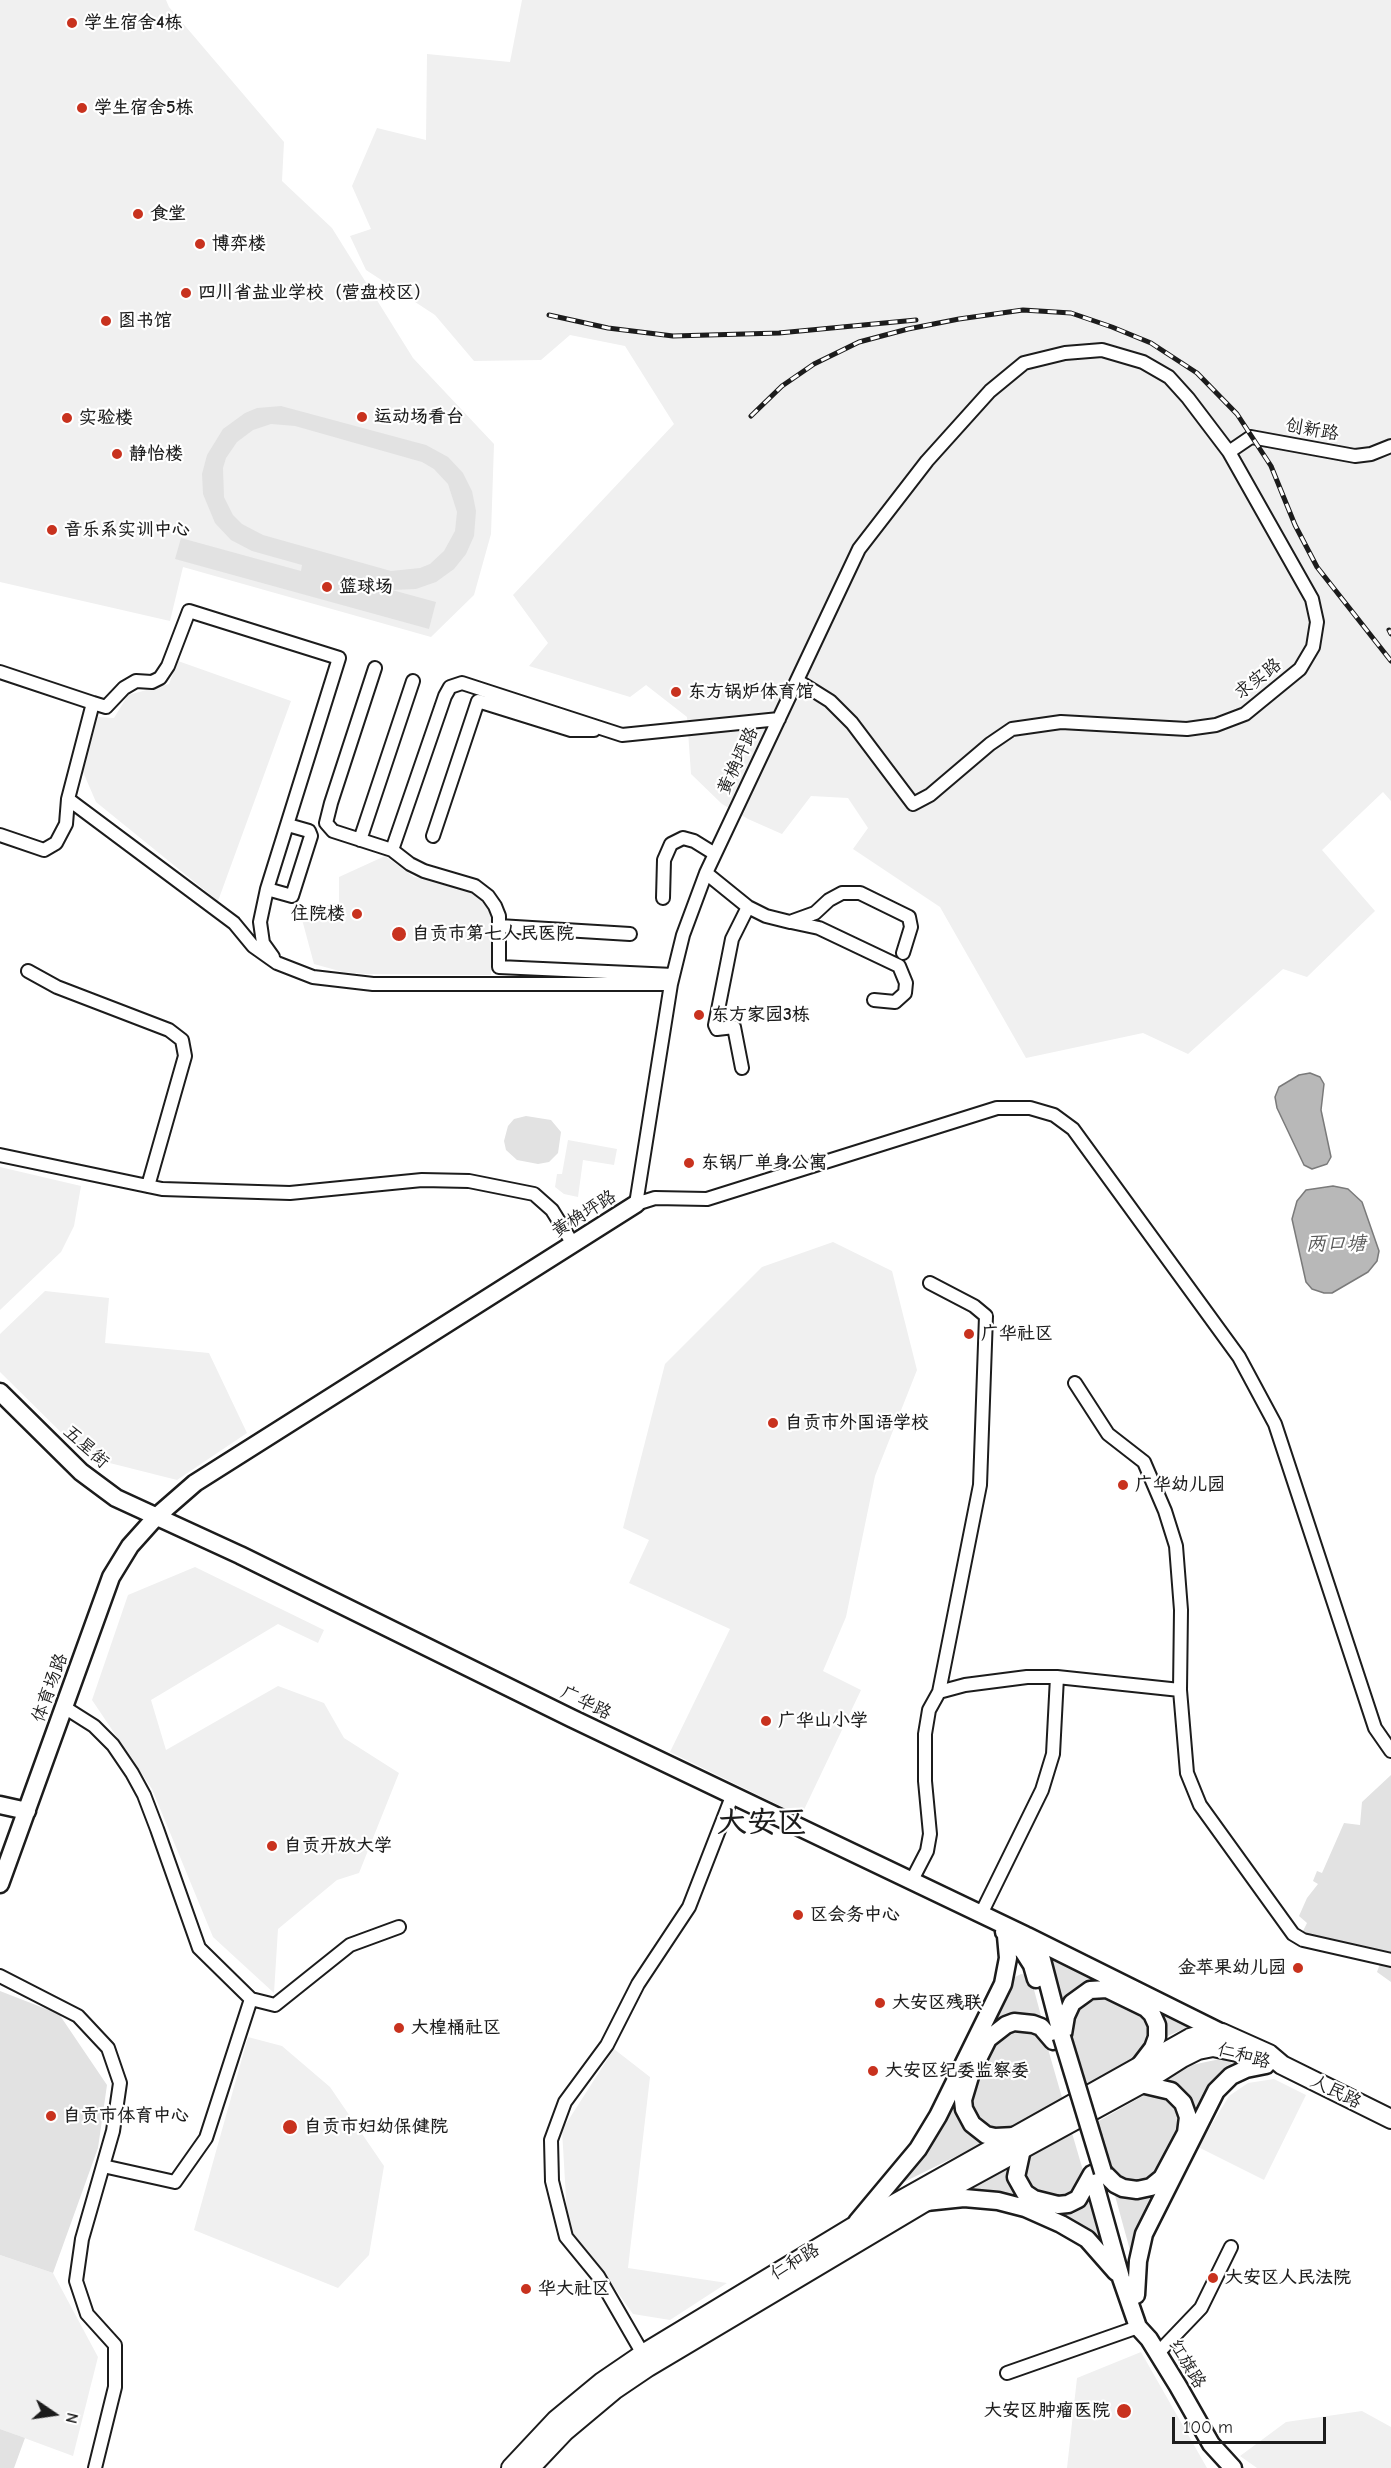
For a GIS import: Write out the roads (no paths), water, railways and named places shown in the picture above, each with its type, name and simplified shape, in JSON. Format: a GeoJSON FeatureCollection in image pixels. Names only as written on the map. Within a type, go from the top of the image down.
{"type":"FeatureCollection","features":[{"type":"Feature","properties":{"kind":"main road","name":"黄桷坪路"},"geometry":{"type":"LineString","coordinates":[[156,1517],[195,1483],[636,1204]]}},
{"type":"Feature","properties":{"kind":"main road","name":"五星街"},"geometry":{"type":"LineString","coordinates":[[0,1392],[81,1472],[116,1498],[156,1517]]}},
{"type":"Feature","properties":{"kind":"main road","name":"体育场路"},"geometry":{"type":"LineString","coordinates":[[0,1884],[111,1577],[130,1546],[156,1517]]}},
{"type":"Feature","properties":{"kind":"main road","name":"广华路"},"geometry":{"type":"LineString","coordinates":[[156,1517],[240,1555],[571,1718],[912,1880],[981,1914],[1002,1930]]}},
{"type":"Feature","properties":{"kind":"main road"},"geometry":{"type":"LineString","coordinates":[[0,1805],[27,1811]]}},
{"type":"Feature","properties":{"kind":"main road"},"geometry":{"type":"LineString","coordinates":[[1002,1930],[1025,1935],[1222,2033]]}},
{"type":"Feature","properties":{"kind":"main road"},"geometry":{"type":"LineString","coordinates":[[1002,1930],[1023,1951],[1032,1965],[1058,2039],[1097,2173],[1147,2325],[1148,2340]]}},
{"type":"Feature","properties":{"kind":"main road"},"geometry":{"type":"LineString","coordinates":[[853,2227],[918,2149],[938,2116],[1003,1984],[1008,1958],[1002,1930]]}},
{"type":"Feature","properties":{"kind":"main road"},"geometry":{"type":"LineString","coordinates":[[1025,1935],[1042,1960],[1058,2039]]}},
{"type":"Feature","properties":{"kind":"main road"},"geometry":{"type":"LineString","coordinates":[[1058,2039],[1072,2003],[1090,1990],[1107,1989],[1146,2007],[1157,2025],[1153,2048],[1138,2076],[1171,2091],[1183,2103],[1188,2117],[1186,2133],[1162,2178],[1151,2187],[1137,2190],[1123,2188],[1097,2173]]}},
{"type":"Feature","properties":{"kind":"main road"},"geometry":{"type":"LineString","coordinates":[[1058,2039],[1033,2024],[1014,2022],[1006,2025],[988,2039],[971,2073],[963,2100],[964,2109],[972,2124],[986,2135],[1019,2143],[1016,2177],[1025,2193],[1034,2199],[1058,2205],[1068,2204],[1078,2199],[1097,2173]]}},
{"type":"Feature","properties":{"kind":"main road","name":"仁和路"},"geometry":{"type":"LineString","coordinates":[[511,2468],[556,2420],[602,2382],[643,2354],[853,2227],[1019,2143],[1138,2076],[1190,2038],[1203,2034],[1222,2033],[1269,2054],[1274,2065]]}},
{"type":"Feature","properties":{"kind":"main road","name":"仁和路"},"geometry":{"type":"LineString","coordinates":[[1138,2076],[1198,2050],[1213,2047],[1237,2052],[1274,2065]]}},
{"type":"Feature","properties":{"kind":"main road"},"geometry":{"type":"LineString","coordinates":[[1136,2295],[1138,2261],[1144,2234],[1216,2091],[1231,2076],[1245,2069],[1274,2065]]}},
{"type":"Feature","properties":{"kind":"main road","name":"人民路"},"geometry":{"type":"LineString","coordinates":[[1274,2065],[1391,2119]]}},
{"type":"Feature","properties":{"kind":"main road","name":"仁和路"},"geometry":{"type":"LineString","coordinates":[[530,2468],[565,2431],[614,2390],[648,2367],[925,2202],[1019,2143]]}},
{"type":"Feature","properties":{"kind":"main road"},"geometry":{"type":"LineString","coordinates":[[1097,2173],[1121,2278],[1148,2340]]}},
{"type":"Feature","properties":{"kind":"main road"},"geometry":{"type":"LineString","coordinates":[[925,2202],[964,2198],[998,2201],[1025,2208],[1088,2239],[1121,2278]]}},
{"type":"Feature","properties":{"kind":"main road","name":"红旗路"},"geometry":{"type":"LineString","coordinates":[[1148,2340],[1210,2444],[1233,2468]]}},
{"type":"Feature","properties":{"kind":"street","name":"求实路"},"geometry":{"type":"LineString","coordinates":[[1102,350],[1143,362],[1169,377],[1229,452],[1312,599],[1317,622],[1313,647],[1300,669],[1245,714],[1216,725],[1187,729],[1061,722],[1012,729],[990,744],[930,795],[913,804],[852,723],[830,701],[798,681],[859,549],[927,461],[990,391],[1024,363],[1065,353],[1102,350]]}},
{"type":"Feature","properties":{"kind":"street","name":"创新路"},"geometry":{"type":"LineString","coordinates":[[1229,452],[1251,437],[1355,456],[1371,454],[1391,446]]}},
{"type":"Feature","properties":{"kind":"street"},"geometry":{"type":"LineString","coordinates":[[0,672],[106,707],[124,688],[136,681],[152,682],[160,678],[168,666],[189,611],[339,658],[267,889],[260,922],[263,943],[277,963]]}},
{"type":"Feature","properties":{"kind":"street"},"geometry":{"type":"LineString","coordinates":[[375,668],[326,823],[333,831],[392,850],[410,864],[475,886],[495,906],[499,926],[499,967],[673,980]]}},
{"type":"Feature","properties":{"kind":"street"},"geometry":{"type":"LineString","coordinates":[[360,840],[413,681]]}},
{"type":"Feature","properties":{"kind":"street","name":"黄桷坪路"},"geometry":{"type":"LineString","coordinates":[[636,1204],[673,980],[683,935],[706,873],[798,681]]}},
{"type":"Feature","properties":{"kind":"street"},"geometry":{"type":"LineString","coordinates":[[392,850],[450,687],[462,683],[622,735],[779,719]]}},
{"type":"Feature","properties":{"kind":"street"},"geometry":{"type":"LineString","coordinates":[[433,836],[478,701],[571,730],[607,731]]}},
{"type":"Feature","properties":{"kind":"street"},"geometry":{"type":"LineString","coordinates":[[0,835],[44,850],[56,843],[66,824],[68,799],[93,703]]}},
{"type":"Feature","properties":{"kind":"street"},"geometry":{"type":"LineString","coordinates":[[68,799],[234,923],[253,946],[277,963],[313,977],[373,984],[673,980]]}},
{"type":"Feature","properties":{"kind":"street"},"geometry":{"type":"LineString","coordinates":[[267,889],[292,896],[311,836],[309,831],[288,825]]}},
{"type":"Feature","properties":{"kind":"street"},"geometry":{"type":"LineString","coordinates":[[663,898],[664,860],[671,844],[682,838],[693,841],[715,854]]}},
{"type":"Feature","properties":{"kind":"street"},"geometry":{"type":"LineString","coordinates":[[706,873],[748,907],[766,916],[819,928],[899,966],[906,983],[905,993],[895,1002],[874,1000]]}},
{"type":"Feature","properties":{"kind":"street"},"geometry":{"type":"LineString","coordinates":[[790,922],[815,913],[829,900],[842,893],[860,893],[909,917],[911,927],[903,953]]}},
{"type":"Feature","properties":{"kind":"street"},"geometry":{"type":"LineString","coordinates":[[742,1068],[734,1027],[717,1029],[715,1025],[732,939],[748,907]]}},
{"type":"Feature","properties":{"kind":"street"},"geometry":{"type":"LineString","coordinates":[[499,926],[630,934]]}},
{"type":"Feature","properties":{"kind":"street"},"geometry":{"type":"LineString","coordinates":[[28,971],[57,987],[169,1030],[182,1040],[185,1056],[148,1186]]}},
{"type":"Feature","properties":{"kind":"street"},"geometry":{"type":"LineString","coordinates":[[636,1204],[655,1198],[707,1199],[997,1108],[1030,1108],[1054,1115],[1067,1124],[1073,1129],[1239,1357],[1275,1424],[1375,1728],[1391,1751]]}},
{"type":"Feature","properties":{"kind":"street"},"geometry":{"type":"LineString","coordinates":[[0,1155],[148,1186],[290,1193],[422,1180],[469,1181],[534,1194],[552,1210],[573,1244]]}},
{"type":"Feature","properties":{"kind":"street"},"geometry":{"type":"LineString","coordinates":[[912,1880],[927,1851],[930,1834],[925,1781],[925,1734],[929,1710],[939,1692],[980,1485],[986,1316],[974,1306],[930,1283]]}},
{"type":"Feature","properties":{"kind":"street"},"geometry":{"type":"LineString","coordinates":[[1075,1383],[1108,1434],[1144,1462],[1166,1511],[1176,1546],[1180,1610],[1180,1690],[1187,1773],[1200,1805],[1293,1934],[1303,1940],[1391,1960]]}},
{"type":"Feature","properties":{"kind":"street"},"geometry":{"type":"LineString","coordinates":[[939,1692],[965,1685],[1027,1677],[1056,1677],[1180,1690]]}},
{"type":"Feature","properties":{"kind":"street"},"geometry":{"type":"LineString","coordinates":[[981,1914],[1042,1790],[1053,1754],[1056,1677]]}},
{"type":"Feature","properties":{"kind":"street"},"geometry":{"type":"LineString","coordinates":[[64,1707],[94,1726],[113,1745],[132,1773],[158,1829],[199,1948],[251,1999],[275,2005],[350,1945],[399,1927]]}},
{"type":"Feature","properties":{"kind":"street"},"geometry":{"type":"LineString","coordinates":[[643,2354],[598,2276],[566,2237],[552,2181],[551,2140],[565,2102],[607,2045],[638,1984],[689,1907],[733,1794]]}},
{"type":"Feature","properties":{"kind":"street"},"geometry":{"type":"LineString","coordinates":[[0,1976],[78,2016],[108,2048],[120,2083],[113,2131],[82,2239],[76,2281],[87,2314],[115,2345],[115,2387],[104,2442],[95,2468]]}},
{"type":"Feature","properties":{"kind":"street"},"geometry":{"type":"LineString","coordinates":[[103,2166],[175,2182],[206,2138],[251,1999]]}},
{"type":"Feature","properties":{"kind":"street"},"geometry":{"type":"LineString","coordinates":[[1007,2373],[1148,2340],[1201,2308],[1231,2247]]}},
{"type":"Feature","properties":{"kind":"water"},"geometry":{"type":"Polygon","coordinates":[[[1310,1073],[1320,1077],[1324,1084],[1321,1110],[1331,1157],[1327,1164],[1312,1169],[1304,1165],[1277,1108],[1275,1097],[1279,1087],[1299,1075],[1310,1073]]]}},
{"type":"Feature","properties":{"kind":"water","name":"两口塘"},"geometry":{"type":"Polygon","coordinates":[[[1333,1186],[1348,1189],[1362,1202],[1379,1251],[1377,1261],[1368,1272],[1332,1293],[1324,1293],[1312,1289],[1306,1282],[1292,1219],[1297,1201],[1306,1190],[1333,1186]]]}},
{"type":"Feature","properties":{"kind":"railway"},"geometry":{"type":"LineString","coordinates":[[751,416],[782,386],[814,364],[859,342],[908,329],[1023,310],[1071,313],[1112,327],[1151,343],[1197,373],[1237,414],[1271,466],[1295,525],[1317,567],[1391,661]]}},
{"type":"Feature","properties":{"kind":"railway"},"geometry":{"type":"LineString","coordinates":[[549,315],[608,328],[673,336],[779,333],[916,320]]}},
{"type":"Feature","properties":{"kind":"railway"},"geometry":{"type":"LineString","coordinates":[[1389,630],[1391,634]]}},
{"type":"Feature","properties":{"kind":"place","name":"学生宿舍4栋"},"geometry":{"type":"Point","coordinates":[72,23]}},
{"type":"Feature","properties":{"kind":"place","name":"学生宿舍5栋"},"geometry":{"type":"Point","coordinates":[82,108]}},
{"type":"Feature","properties":{"kind":"place","name":"食堂"},"geometry":{"type":"Point","coordinates":[138,214]}},
{"type":"Feature","properties":{"kind":"place","name":"博弈楼"},"geometry":{"type":"Point","coordinates":[200,244]}},
{"type":"Feature","properties":{"kind":"place","name":"四川省盐业学校（营盘校区）"},"geometry":{"type":"Point","coordinates":[186,293]}},
{"type":"Feature","properties":{"kind":"place","name":"图书馆"},"geometry":{"type":"Point","coordinates":[106,321]}},
{"type":"Feature","properties":{"kind":"place","name":"运动场看台"},"geometry":{"type":"Point","coordinates":[362,417]}},
{"type":"Feature","properties":{"kind":"place","name":"实验楼"},"geometry":{"type":"Point","coordinates":[67,418]}},
{"type":"Feature","properties":{"kind":"place","name":"静怡楼"},"geometry":{"type":"Point","coordinates":[117,454]}},
{"type":"Feature","properties":{"kind":"place","name":"音乐系实训中心"},"geometry":{"type":"Point","coordinates":[52,530]}},
{"type":"Feature","properties":{"kind":"place","name":"篮球场"},"geometry":{"type":"Point","coordinates":[327,587]}},
{"type":"Feature","properties":{"kind":"place","name":"东方锅炉体育馆"},"geometry":{"type":"Point","coordinates":[676,692]}},
{"type":"Feature","properties":{"kind":"place","name":"住院楼"},"geometry":{"type":"Point","coordinates":[357,914]}},
{"type":"Feature","properties":{"kind":"place","name":"自贡市第七人民医院"},"geometry":{"type":"Point","coordinates":[399,934]}},
{"type":"Feature","properties":{"kind":"place","name":"东方家园3栋"},"geometry":{"type":"Point","coordinates":[699,1015]}},
{"type":"Feature","properties":{"kind":"place","name":"东锅厂单身公寓"},"geometry":{"type":"Point","coordinates":[689,1163]}},
{"type":"Feature","properties":{"kind":"place","name":"广华社区"},"geometry":{"type":"Point","coordinates":[969,1334]}},
{"type":"Feature","properties":{"kind":"place","name":"自贡市外国语学校"},"geometry":{"type":"Point","coordinates":[773,1423]}},
{"type":"Feature","properties":{"kind":"place","name":"广华幼儿园"},"geometry":{"type":"Point","coordinates":[1123,1485]}},
{"type":"Feature","properties":{"kind":"place","name":"广华山小学"},"geometry":{"type":"Point","coordinates":[766,1721]}},
{"type":"Feature","properties":{"kind":"place","name":"自贡开放大学"},"geometry":{"type":"Point","coordinates":[272,1846]}},
{"type":"Feature","properties":{"kind":"place","name":"区会务中心"},"geometry":{"type":"Point","coordinates":[798,1915]}},
{"type":"Feature","properties":{"kind":"place","name":"金苹果幼儿园"},"geometry":{"type":"Point","coordinates":[1298,1968]}},
{"type":"Feature","properties":{"kind":"place","name":"大安区残联"},"geometry":{"type":"Point","coordinates":[880,2003]}},
{"type":"Feature","properties":{"kind":"place","name":"大楻桶社区"},"geometry":{"type":"Point","coordinates":[399,2028]}},
{"type":"Feature","properties":{"kind":"place","name":"大安区纪委监察委"},"geometry":{"type":"Point","coordinates":[873,2071]}},
{"type":"Feature","properties":{"kind":"place","name":"自贡市体育中心"},"geometry":{"type":"Point","coordinates":[51,2116]}},
{"type":"Feature","properties":{"kind":"place","name":"自贡市妇幼保健院"},"geometry":{"type":"Point","coordinates":[290,2127]}},
{"type":"Feature","properties":{"kind":"place","name":"大安区人民法院"},"geometry":{"type":"Point","coordinates":[1213,2278]}},
{"type":"Feature","properties":{"kind":"place","name":"华大社区"},"geometry":{"type":"Point","coordinates":[526,2289]}},
{"type":"Feature","properties":{"kind":"place","name":"大安区肿瘤医院"},"geometry":{"type":"Point","coordinates":[1124,2411]}},
{"type":"Feature","properties":{"kind":"district","name":"大安区"},"geometry":{"type":"Point","coordinates":[762,1824]}}]}
